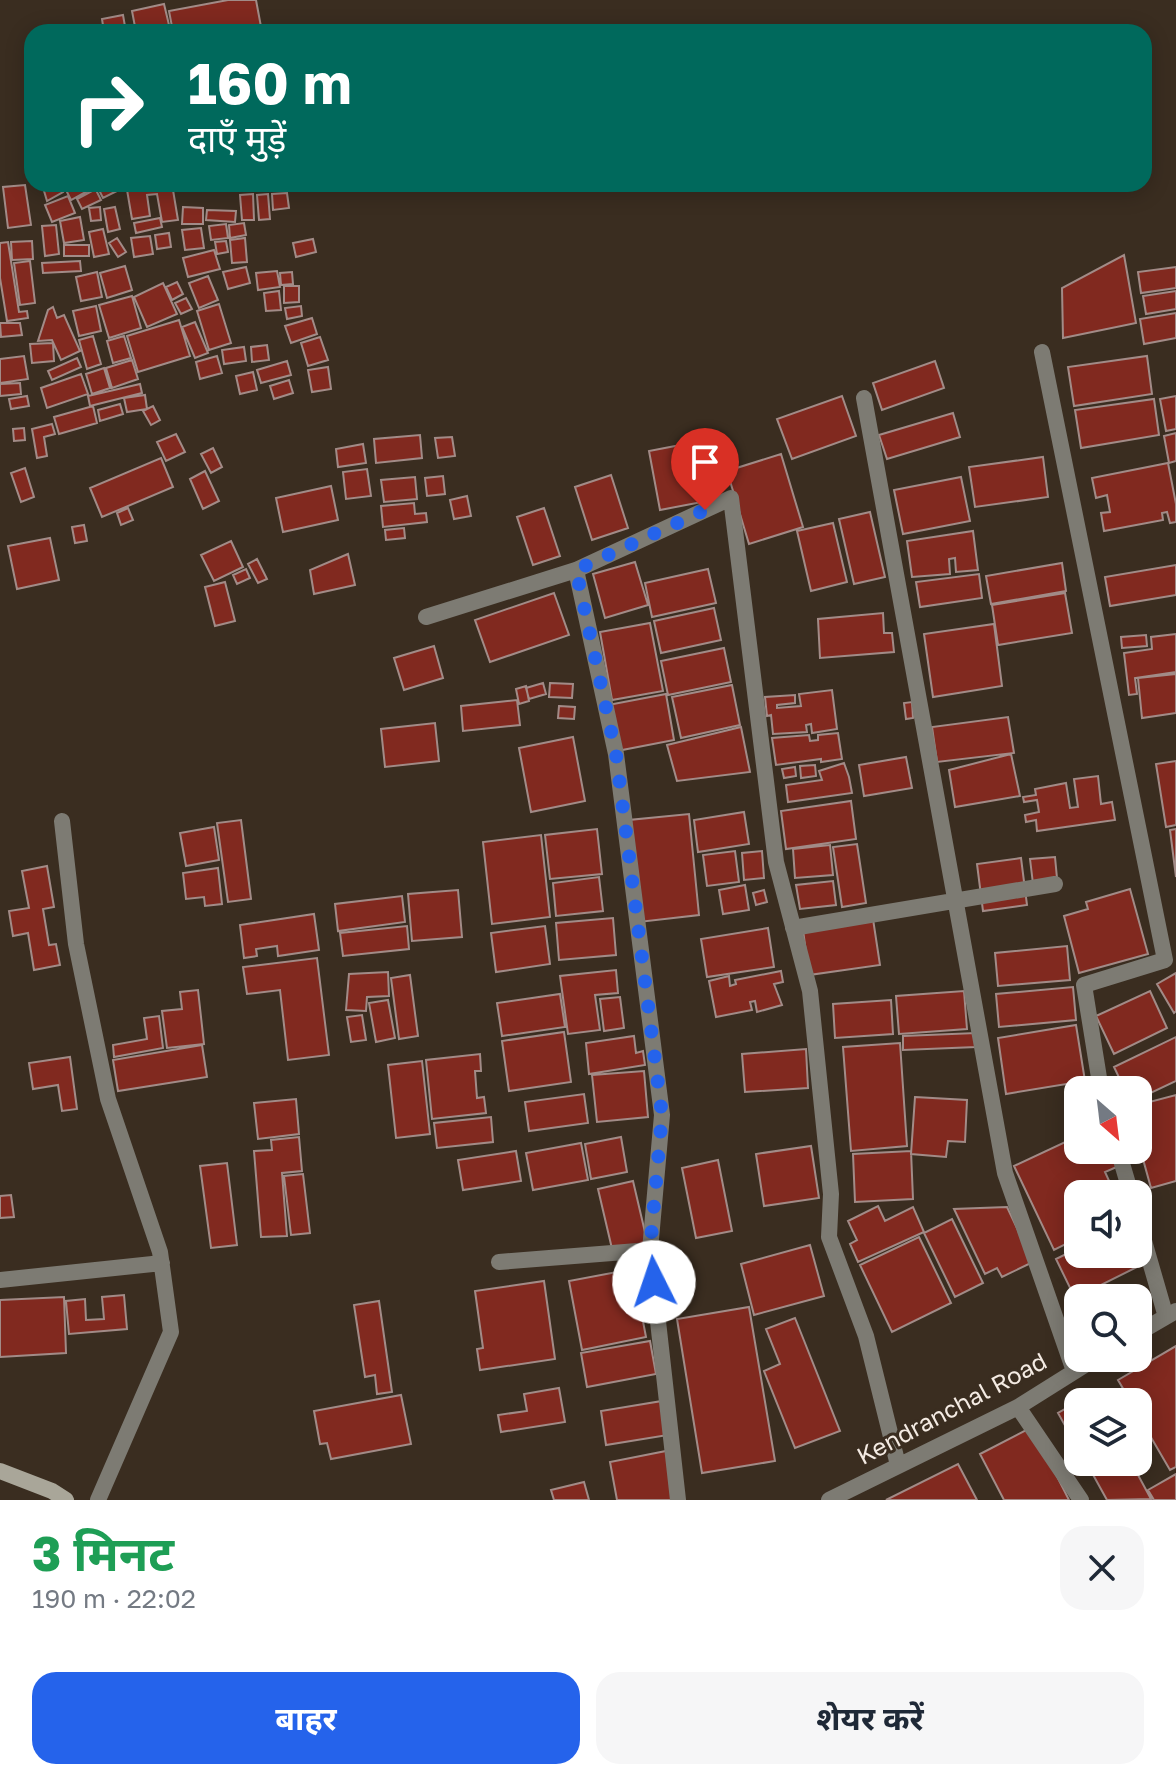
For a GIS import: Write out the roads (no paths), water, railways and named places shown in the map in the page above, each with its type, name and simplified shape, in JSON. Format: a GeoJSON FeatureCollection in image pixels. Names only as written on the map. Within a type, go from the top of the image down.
{"type":"FeatureCollection","features":[{"type":"Feature","properties":{"kind":"street"},"geometry":{"type":"LineString","coordinates":[[1042,352],[1165,960],[1084,985],[1099,1076]]}},
{"type":"Feature","properties":{"kind":"street"},"geometry":{"type":"LineString","coordinates":[[864,398],[1005,1173],[1064,1342]]}},
{"type":"Feature","properties":{"kind":"street"},"geometry":{"type":"LineString","coordinates":[[426,617],[576,570],[731,498],[776,862],[810,991],[831,1194],[829,1237],[866,1336],[898,1465]]}},
{"type":"Feature","properties":{"kind":"street"},"geometry":{"type":"LineString","coordinates":[[576,570],[616,754],[662,1115],[650,1250],[678,1500]]}},
{"type":"Feature","properties":{"kind":"street"},"geometry":{"type":"LineString","coordinates":[[62,821],[76,944],[108,1099],[160,1252],[171,1332],[98,1500]]}},
{"type":"Feature","properties":{"kind":"street"},"geometry":{"type":"LineString","coordinates":[[793,928],[1055,884]]}},
{"type":"Feature","properties":{"kind":"street"},"geometry":{"type":"LineString","coordinates":[[499,1262],[650,1250]]}},
{"type":"Feature","properties":{"kind":"street"},"geometry":{"type":"LineString","coordinates":[[1152,1260],[1171,1314],[1152,1325]]}},
{"type":"Feature","properties":{"kind":"street"},"geometry":{"type":"LineString","coordinates":[[0,1280],[162,1263]]}},
{"type":"Feature","properties":{"kind":"street","name":"Kendranchal Road"},"geometry":{"type":"LineString","coordinates":[[829,1500],[1018,1407],[1072,1372]]}},
{"type":"Feature","properties":{"kind":"street"},"geometry":{"type":"LineString","coordinates":[[1018,1407],[1081,1500]]}},
{"type":"Feature","properties":{"kind":"street"},"geometry":{"type":"LineString","coordinates":[[0,1471],[52,1491],[66,1500]]}}]}
